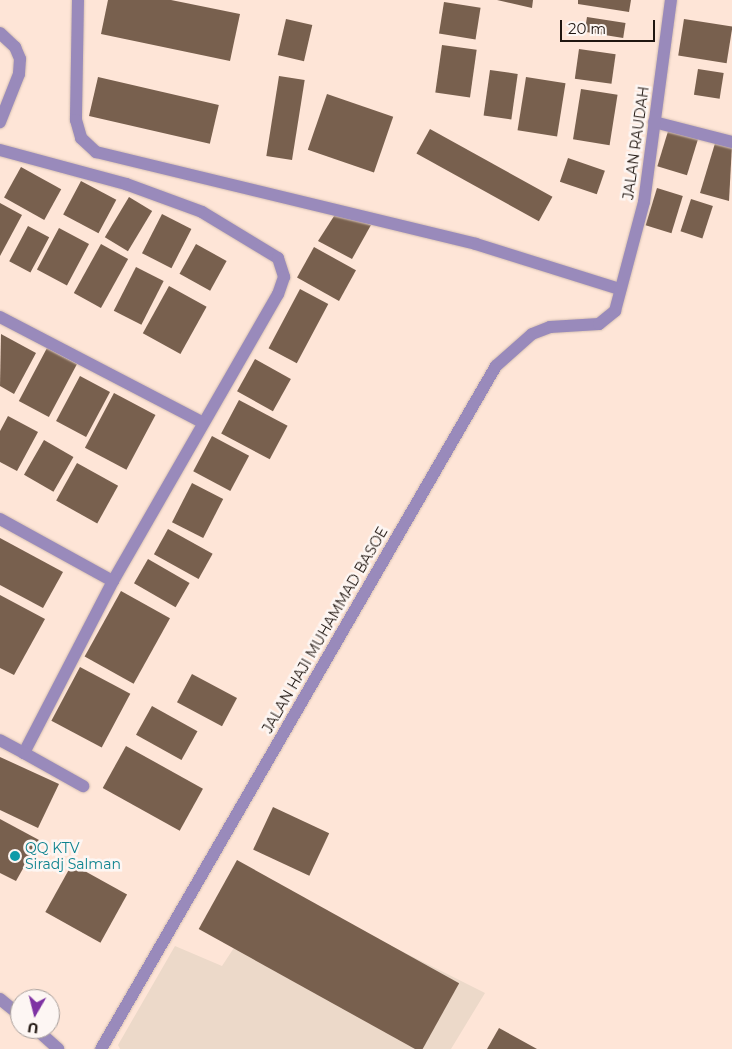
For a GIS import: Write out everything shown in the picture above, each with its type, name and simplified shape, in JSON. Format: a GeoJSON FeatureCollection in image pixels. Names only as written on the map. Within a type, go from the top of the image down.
{"type":"FeatureCollection","features":[{"type":"Feature","properties":{"kind":"street"},"geometry":{"type":"LineString","coordinates":[[78,0],[76,120],[81,138],[96,152],[476,244],[620,289]]}},
{"type":"Feature","properties":{"kind":"street","name":"JALAN RAUDAH"},"geometry":{"type":"LineString","coordinates":[[620,289],[644,202],[671,0]]}},
{"type":"Feature","properties":{"kind":"street"},"geometry":{"type":"LineString","coordinates":[[0,33],[15,47],[20,60],[19,74],[0,122]]}},
{"type":"Feature","properties":{"kind":"street"},"geometry":{"type":"LineString","coordinates":[[654,122],[732,142]]}},
{"type":"Feature","properties":{"kind":"street"},"geometry":{"type":"LineString","coordinates":[[0,150],[171,199],[234,229],[278,258],[283,270],[282,286],[202,422],[113,581],[24,753]]}},
{"type":"Feature","properties":{"kind":"street","name":"JALAN HAJI MUHAMMAD BASOE"},"geometry":{"type":"LineString","coordinates":[[102,1049],[483,385],[511,349],[532,334],[550,327],[608,321],[615,311],[620,289]]}},
{"type":"Feature","properties":{"kind":"street"},"geometry":{"type":"LineString","coordinates":[[0,317],[202,422]]}},
{"type":"Feature","properties":{"kind":"street"},"geometry":{"type":"LineString","coordinates":[[0,519],[113,581]]}},
{"type":"Feature","properties":{"kind":"street"},"geometry":{"type":"LineString","coordinates":[[0,740],[83,786]]}},
{"type":"Feature","properties":{"kind":"street"},"geometry":{"type":"LineString","coordinates":[[0,999],[10,1007]]}},
{"type":"Feature","properties":{"kind":"street"},"geometry":{"type":"LineString","coordinates":[[47,1039],[58,1049]]}},
{"type":"Feature","properties":{"kind":"shaded area"},"geometry":{"type":"Polygon","coordinates":[[[274,887],[485,993],[451,1049],[120,1049],[118,1045],[175,946],[222,966],[274,887]]]}},
{"type":"Feature","properties":{"kind":"building"},"geometry":{"type":"Polygon","coordinates":[[[108,0],[171,0],[240,14],[230,61],[101,34],[108,0]]]}},
{"type":"Feature","properties":{"kind":"building"},"geometry":{"type":"Polygon","coordinates":[[[497,0],[533,0],[532,8],[497,0]]]}},
{"type":"Feature","properties":{"kind":"building"},"geometry":{"type":"Polygon","coordinates":[[[578,0],[631,0],[629,12],[578,4],[578,0]]]}},
{"type":"Feature","properties":{"kind":"building"},"geometry":{"type":"Polygon","coordinates":[[[444,2],[481,8],[476,39],[439,34],[444,2]]]}},
{"type":"Feature","properties":{"kind":"building"},"geometry":{"type":"Polygon","coordinates":[[[587,17],[626,23],[623,38],[585,32],[587,17]]]}},
{"type":"Feature","properties":{"kind":"building"},"geometry":{"type":"Polygon","coordinates":[[[286,19],[312,25],[304,61],[278,55],[286,19]]]}},
{"type":"Feature","properties":{"kind":"building"},"geometry":{"type":"Polygon","coordinates":[[[684,19],[732,27],[727,63],[678,56],[684,19]]]}},
{"type":"Feature","properties":{"kind":"building"},"geometry":{"type":"Polygon","coordinates":[[[442,45],[477,50],[470,97],[435,93],[442,45]]]}},
{"type":"Feature","properties":{"kind":"building"},"geometry":{"type":"Polygon","coordinates":[[[579,49],[616,54],[611,84],[575,79],[579,49]]]}},
{"type":"Feature","properties":{"kind":"building"},"geometry":{"type":"Polygon","coordinates":[[[698,69],[724,73],[720,99],[694,95],[698,69]]]}},
{"type":"Feature","properties":{"kind":"building"},"geometry":{"type":"Polygon","coordinates":[[[490,70],[518,74],[511,119],[484,116],[490,70]]]}},
{"type":"Feature","properties":{"kind":"building"},"geometry":{"type":"Polygon","coordinates":[[[279,76],[305,80],[292,160],[266,156],[279,76]]]}},
{"type":"Feature","properties":{"kind":"building"},"geometry":{"type":"Polygon","coordinates":[[[98,77],[219,105],[210,144],[89,116],[98,77]]]}},
{"type":"Feature","properties":{"kind":"building"},"geometry":{"type":"Polygon","coordinates":[[[526,77],[566,83],[557,137],[518,130],[526,77]]]}},
{"type":"Feature","properties":{"kind":"building"},"geometry":{"type":"Polygon","coordinates":[[[581,89],[618,95],[610,145],[573,139],[581,89]]]}},
{"type":"Feature","properties":{"kind":"building"},"geometry":{"type":"Polygon","coordinates":[[[327,94],[393,117],[374,173],[308,150],[327,94]]]}},
{"type":"Feature","properties":{"kind":"building"},"geometry":{"type":"Polygon","coordinates":[[[669,128],[699,137],[687,175],[657,166],[669,128]]]}},
{"type":"Feature","properties":{"kind":"building"},"geometry":{"type":"Polygon","coordinates":[[[430,129],[552,197],[539,221],[416,153],[430,129]]]}},
{"type":"Feature","properties":{"kind":"building"},"geometry":{"type":"Polygon","coordinates":[[[716,140],[732,145],[729,201],[700,193],[716,140]]]}},
{"type":"Feature","properties":{"kind":"building"},"geometry":{"type":"Polygon","coordinates":[[[568,158],[605,171],[597,194],[560,182],[568,158]]]}},
{"type":"Feature","properties":{"kind":"building"},"geometry":{"type":"Polygon","coordinates":[[[21,167],[61,189],[44,220],[4,198],[21,167]]]}},
{"type":"Feature","properties":{"kind":"building"},"geometry":{"type":"Polygon","coordinates":[[[81,181],[116,200],[98,233],[63,215],[81,181]]]}},
{"type":"Feature","properties":{"kind":"building"},"geometry":{"type":"Polygon","coordinates":[[[657,188],[683,196],[671,233],[646,225],[657,188]]]}},
{"type":"Feature","properties":{"kind":"building"},"geometry":{"type":"Polygon","coordinates":[[[129,197],[152,211],[128,251],[105,237],[129,197]]]}},
{"type":"Feature","properties":{"kind":"building"},"geometry":{"type":"Polygon","coordinates":[[[691,199],[713,206],[702,238],[680,231],[691,199]]]}},
{"type":"Feature","properties":{"kind":"building"},"geometry":{"type":"Polygon","coordinates":[[[0,203],[22,215],[0,256],[0,203]]]}},
{"type":"Feature","properties":{"kind":"building"},"geometry":{"type":"Polygon","coordinates":[[[336,213],[371,225],[352,259],[318,241],[336,213]]]}},
{"type":"Feature","properties":{"kind":"building"},"geometry":{"type":"Polygon","coordinates":[[[162,214],[191,229],[171,268],[142,253],[162,214]]]}},
{"type":"Feature","properties":{"kind":"building"},"geometry":{"type":"Polygon","coordinates":[[[28,226],[49,237],[30,273],[9,261],[28,226]]]}},
{"type":"Feature","properties":{"kind":"building"},"geometry":{"type":"Polygon","coordinates":[[[59,228],[89,244],[67,285],[37,269],[59,228]]]}},
{"type":"Feature","properties":{"kind":"building"},"geometry":{"type":"Polygon","coordinates":[[[101,244],[128,259],[101,308],[74,293],[101,244]]]}},
{"type":"Feature","properties":{"kind":"building"},"geometry":{"type":"Polygon","coordinates":[[[196,244],[227,261],[210,291],[180,274],[196,244]]]}},
{"type":"Feature","properties":{"kind":"building"},"geometry":{"type":"Polygon","coordinates":[[[314,247],[356,270],[339,301],[297,278],[314,247]]]}},
{"type":"Feature","properties":{"kind":"building"},"geometry":{"type":"Polygon","coordinates":[[[136,267],[164,281],[141,325],[114,311],[136,267]]]}},
{"type":"Feature","properties":{"kind":"building"},"geometry":{"type":"Polygon","coordinates":[[[169,286],[207,307],[180,354],[143,333],[169,286]]]}},
{"type":"Feature","properties":{"kind":"building"},"geometry":{"type":"Polygon","coordinates":[[[300,289],[328,304],[297,363],[269,348],[300,289]]]}},
{"type":"Feature","properties":{"kind":"building"},"geometry":{"type":"Polygon","coordinates":[[[1,334],[36,353],[14,394],[0,386],[1,334]]]}},
{"type":"Feature","properties":{"kind":"building"},"geometry":{"type":"Polygon","coordinates":[[[47,348],[77,364],[49,417],[19,401],[47,348]]]}},
{"type":"Feature","properties":{"kind":"building"},"geometry":{"type":"Polygon","coordinates":[[[255,359],[291,379],[273,411],[237,391],[255,359]]]}},
{"type":"Feature","properties":{"kind":"building"},"geometry":{"type":"Polygon","coordinates":[[[80,376],[110,392],[86,437],[56,421],[80,376]]]}},
{"type":"Feature","properties":{"kind":"building"},"geometry":{"type":"Polygon","coordinates":[[[114,393],[155,415],[126,470],[85,448],[114,393]]]}},
{"type":"Feature","properties":{"kind":"building"},"geometry":{"type":"Polygon","coordinates":[[[239,400],[288,426],[270,459],[221,434],[239,400]]]}},
{"type":"Feature","properties":{"kind":"building"},"geometry":{"type":"Polygon","coordinates":[[[8,416],[38,432],[17,471],[0,462],[0,431],[8,416]]]}},
{"type":"Feature","properties":{"kind":"building"},"geometry":{"type":"Polygon","coordinates":[[[212,436],[249,456],[230,491],[193,471],[212,436]]]}},
{"type":"Feature","properties":{"kind":"building"},"geometry":{"type":"Polygon","coordinates":[[[44,440],[73,457],[53,492],[24,475],[44,440]]]}},
{"type":"Feature","properties":{"kind":"building"},"geometry":{"type":"Polygon","coordinates":[[[77,463],[118,486],[97,523],[56,501],[77,463]]]}},
{"type":"Feature","properties":{"kind":"building"},"geometry":{"type":"Polygon","coordinates":[[[192,483],[223,499],[203,538],[172,522],[192,483]]]}},
{"type":"Feature","properties":{"kind":"building"},"geometry":{"type":"Polygon","coordinates":[[[168,529],[213,554],[199,579],[154,554],[168,529]]]}},
{"type":"Feature","properties":{"kind":"building"},"geometry":{"type":"Polygon","coordinates":[[[0,538],[63,572],[43,608],[0,585],[0,538]]]}},
{"type":"Feature","properties":{"kind":"building"},"geometry":{"type":"Polygon","coordinates":[[[148,559],[190,583],[176,607],[134,583],[148,559]]]}},
{"type":"Feature","properties":{"kind":"building"},"geometry":{"type":"Polygon","coordinates":[[[121,591],[170,618],[134,684],[85,657],[121,591]]]}},
{"type":"Feature","properties":{"kind":"building"},"geometry":{"type":"Polygon","coordinates":[[[0,595],[45,619],[14,675],[0,668],[0,595]]]}},
{"type":"Feature","properties":{"kind":"building"},"geometry":{"type":"Polygon","coordinates":[[[80,667],[130,694],[102,748],[51,721],[80,667]]]}},
{"type":"Feature","properties":{"kind":"building"},"geometry":{"type":"Polygon","coordinates":[[[192,674],[237,698],[222,726],[177,702],[192,674]]]}},
{"type":"Feature","properties":{"kind":"building"},"geometry":{"type":"Polygon","coordinates":[[[152,706],[197,731],[181,760],[136,735],[152,706]]]}},
{"type":"Feature","properties":{"kind":"building"},"geometry":{"type":"Polygon","coordinates":[[[126,746],[203,789],[180,831],[103,788],[126,746]]]}},
{"type":"Feature","properties":{"kind":"building"},"geometry":{"type":"Polygon","coordinates":[[[0,757],[59,784],[38,828],[0,810],[0,757]]]}},
{"type":"Feature","properties":{"kind":"building"},"geometry":{"type":"Polygon","coordinates":[[[273,807],[329,833],[309,876],[253,850],[273,807]]]}},
{"type":"Feature","properties":{"kind":"building","name":"QQ KTV Siradj Salman"},"geometry":{"type":"Polygon","coordinates":[[[0,819],[39,840],[16,881],[0,873],[0,819]]]}},
{"type":"Feature","properties":{"kind":"building"},"geometry":{"type":"Polygon","coordinates":[[[237,860],[459,983],[423,1049],[415,1049],[199,929],[237,860]]]}},
{"type":"Feature","properties":{"kind":"building"},"geometry":{"type":"Polygon","coordinates":[[[72,864],[127,895],[100,943],[45,912],[72,864]]]}},
{"type":"Feature","properties":{"kind":"building"},"geometry":{"type":"Polygon","coordinates":[[[499,1028],[537,1049],[487,1049],[499,1028]]]}},
{"type":"Feature","properties":{"kind":"place","name":"QQ KTV Siradj Salman"},"geometry":{"type":"Point","coordinates":[15,856]}}]}
